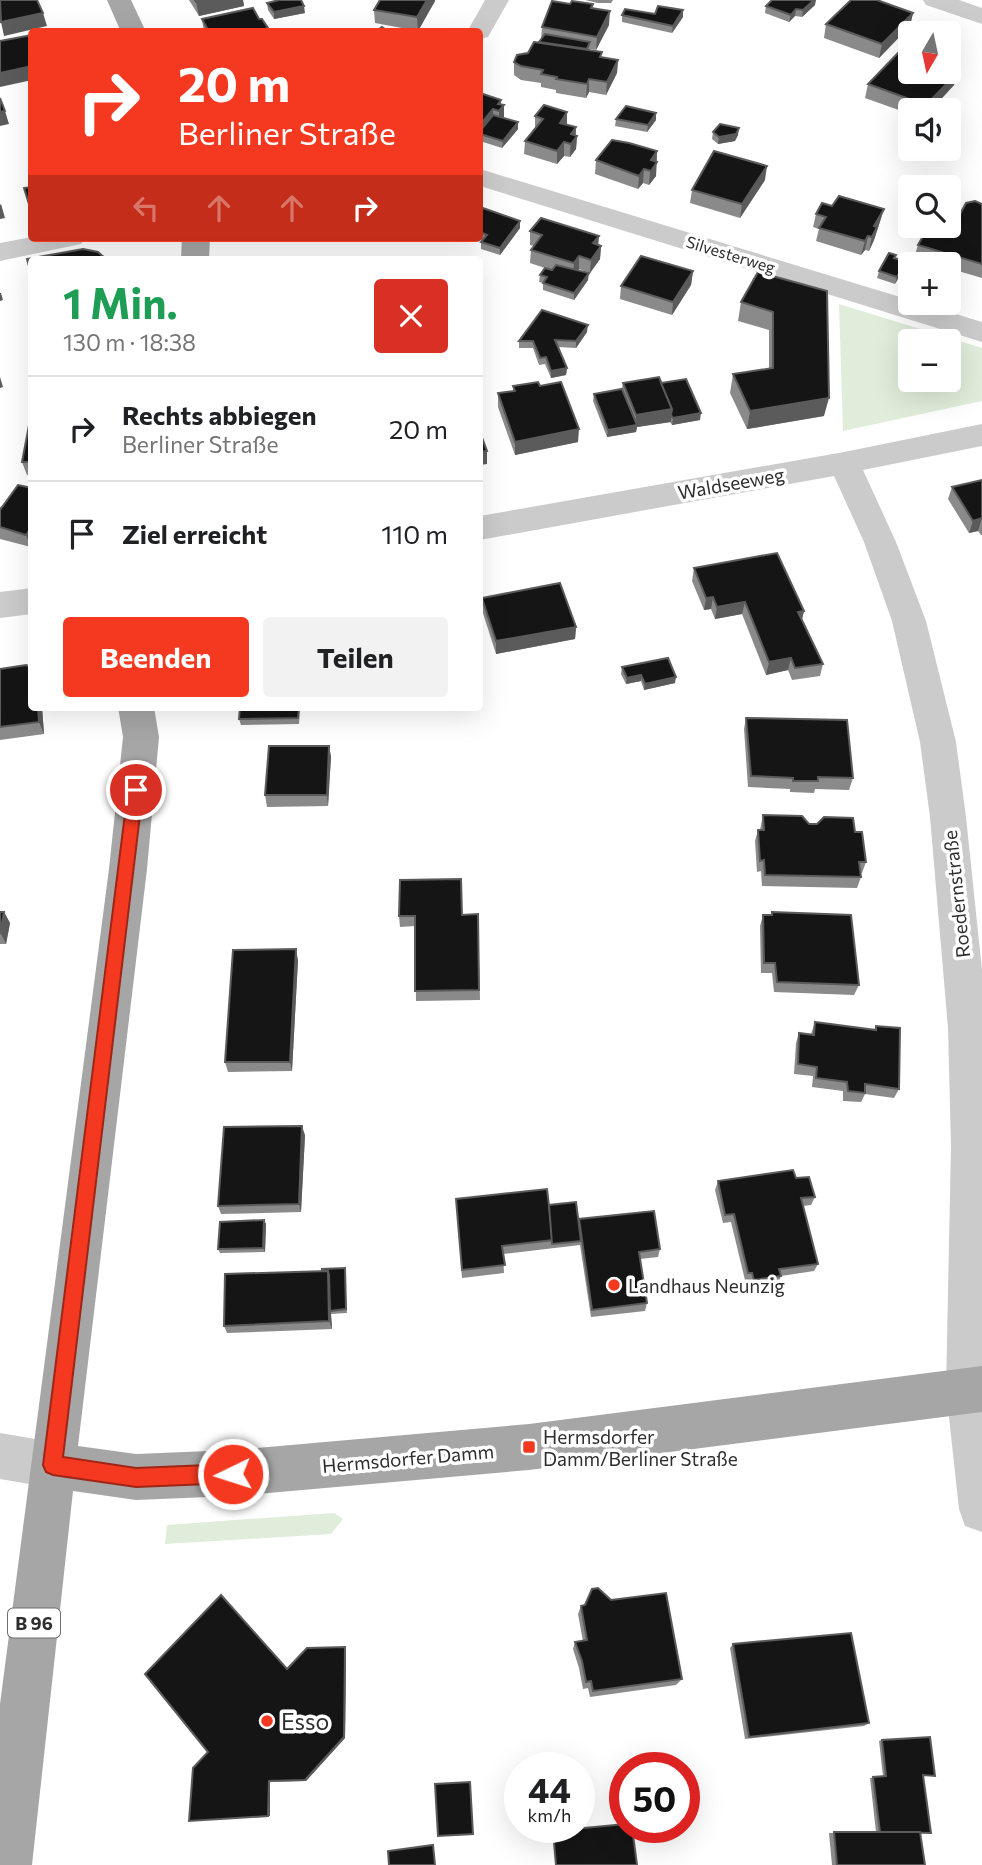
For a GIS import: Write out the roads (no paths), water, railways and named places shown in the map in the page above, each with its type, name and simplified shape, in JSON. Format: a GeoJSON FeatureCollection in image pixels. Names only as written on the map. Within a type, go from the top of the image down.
{"type":"FeatureCollection","features":[{"type":"Feature","properties":{"kind":"main road"},"geometry":{"type":"LineString","coordinates":[[119,0],[132,28]]}},
{"type":"Feature","properties":{"kind":"main road","name":"B 96"},"geometry":{"type":"LineString","coordinates":[[6,1865],[146,717]]}},
{"type":"Feature","properties":{"kind":"main road","name":"Hermsdorfer Damm"},"geometry":{"type":"LineString","coordinates":[[53,1465],[136,1477],[233,1474],[529,1447],[975,1390]]}},
{"type":"Feature","properties":{"kind":"street"},"geometry":{"type":"LineString","coordinates":[[481,28],[497,0]]}},
{"type":"Feature","properties":{"kind":"street"},"geometry":{"type":"LineString","coordinates":[[936,0],[982,16]]}},
{"type":"Feature","properties":{"kind":"street","name":"Silvesterweg"},"geometry":{"type":"LineString","coordinates":[[483,178],[982,331]]}},
{"type":"Feature","properties":{"kind":"street"},"geometry":{"type":"LineString","coordinates":[[0,252],[51,242]]}},
{"type":"Feature","properties":{"kind":"street","name":"Waldseeweg"},"geometry":{"type":"LineString","coordinates":[[483,527],[844,463],[982,435]]}},
{"type":"Feature","properties":{"kind":"street","name":"Roedernstraße"},"geometry":{"type":"LineString","coordinates":[[844,463],[880,542],[909,621],[923,672],[943,780],[968,1028],[975,1390],[982,1509]]}},
{"type":"Feature","properties":{"kind":"street"},"geometry":{"type":"LineString","coordinates":[[0,606],[28,602]]}},
{"type":"Feature","properties":{"kind":"street","name":"Hermsdorfer Damm"},"geometry":{"type":"LineString","coordinates":[[0,1456],[53,1465]]}},
{"type":"Feature","properties":{"kind":"place","name":"Landhaus Neunzig"},"geometry":{"type":"Point","coordinates":[614,1285]}},
{"type":"Feature","properties":{"kind":"place","name":"Hermsdorfer Damm/Berliner Straße"},"geometry":{"type":"Point","coordinates":[529,1447]}},
{"type":"Feature","properties":{"kind":"place","name":"Esso"},"geometry":{"type":"Point","coordinates":[267,1721]}}]}
